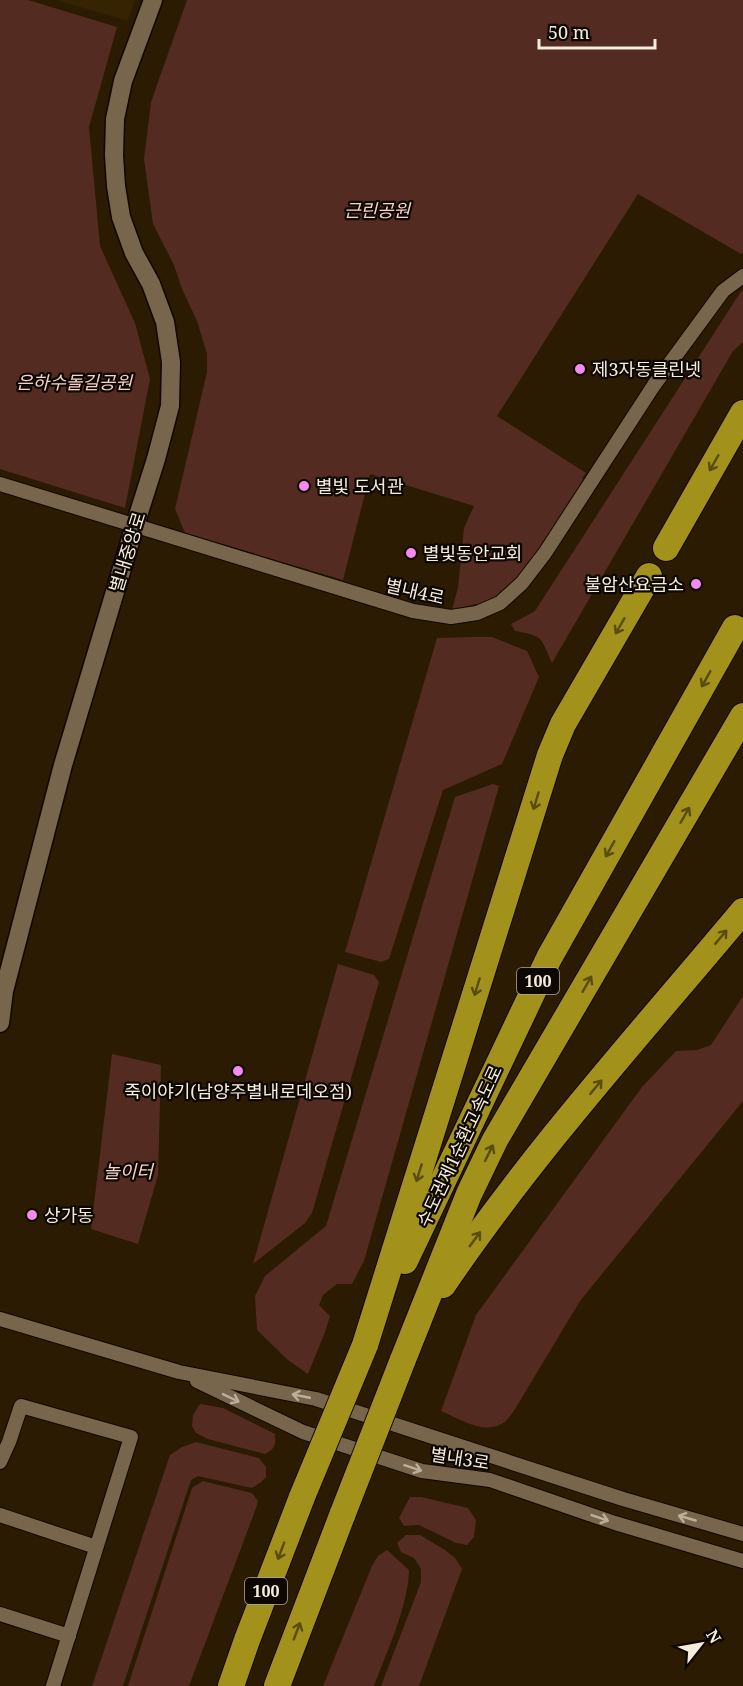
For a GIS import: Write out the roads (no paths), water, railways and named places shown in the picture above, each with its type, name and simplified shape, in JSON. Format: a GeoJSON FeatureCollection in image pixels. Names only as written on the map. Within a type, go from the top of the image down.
{"type":"FeatureCollection","features":[{"type":"Feature","properties":{"kind":"highway"},"geometry":{"type":"LineString","coordinates":[[666,548],[743,413]]}},
{"type":"Feature","properties":{"kind":"highway"},"geometry":{"type":"LineString","coordinates":[[365,1345],[550,755],[563,724],[649,576]]}},
{"type":"Feature","properties":{"kind":"highway","name":"수도권제1순환고속도로"},"geometry":{"type":"LineString","coordinates":[[231,1686],[302,1497],[365,1345],[549,958],[735,628]]}},
{"type":"Feature","properties":{"kind":"highway","name":"수도권제1순환고속도로"},"geometry":{"type":"LineString","coordinates":[[277,1686],[469,1194],[495,1140],[743,716]]}},
{"type":"Feature","properties":{"kind":"highway"},"geometry":{"type":"LineString","coordinates":[[402,1362],[436,1295],[491,1216],[558,1132],[743,911]]}},
{"type":"Feature","properties":{"kind":"street","name":"별내중앙로"},"geometry":{"type":"LineString","coordinates":[[0,1023],[4,991],[63,765],[170,406],[171,362],[165,322],[151,284],[134,253],[121,217],[114,155],[115,119],[123,81],[153,0]]}},
{"type":"Feature","properties":{"kind":"street","name":"별내4로"},"geometry":{"type":"LineString","coordinates":[[0,484],[412,611],[451,617],[477,613],[500,603],[522,583],[545,553],[654,385],[723,291],[743,276]]}},
{"type":"Feature","properties":{"kind":"street","name":"별내3로"},"geometry":{"type":"LineString","coordinates":[[0,1319],[179,1372],[316,1399],[623,1499],[743,1534]]}},
{"type":"Feature","properties":{"kind":"street","name":"별내3로"},"geometry":{"type":"LineString","coordinates":[[179,1372],[303,1432],[422,1471],[490,1480],[615,1523],[743,1561]]}},
{"type":"Feature","properties":{"kind":"street"},"geometry":{"type":"LineString","coordinates":[[0,1462],[21,1406],[131,1437],[53,1686]]}},
{"type":"Feature","properties":{"kind":"street"},"geometry":{"type":"LineString","coordinates":[[0,1515],[96,1547]]}},
{"type":"Feature","properties":{"kind":"street"},"geometry":{"type":"LineString","coordinates":[[0,1614],[69,1636]]}},
{"type":"Feature","properties":{"kind":"place","name":"제3자동클린넷"},"geometry":{"type":"Point","coordinates":[580,369]}},
{"type":"Feature","properties":{"kind":"place","name":"별빛 도서관"},"geometry":{"type":"Point","coordinates":[304,486]}},
{"type":"Feature","properties":{"kind":"place","name":"별빛동안교회"},"geometry":{"type":"Point","coordinates":[411,553]}},
{"type":"Feature","properties":{"kind":"place","name":"불암산요금소"},"geometry":{"type":"Point","coordinates":[696,584]}},
{"type":"Feature","properties":{"kind":"place","name":"죽이야기(남양주별내로데오점)"},"geometry":{"type":"Point","coordinates":[238,1071]}},
{"type":"Feature","properties":{"kind":"place","name":"상가동"},"geometry":{"type":"Point","coordinates":[32,1215]}},
{"type":"Feature","properties":{"kind":"park label","name":"근린공원"},"geometry":{"type":"Point","coordinates":[377,210]}},
{"type":"Feature","properties":{"kind":"park label","name":"은하수돌길공원"},"geometry":{"type":"Point","coordinates":[74,382]}},
{"type":"Feature","properties":{"kind":"park label","name":"놀이터"},"geometry":{"type":"Point","coordinates":[128,1171]}}]}
